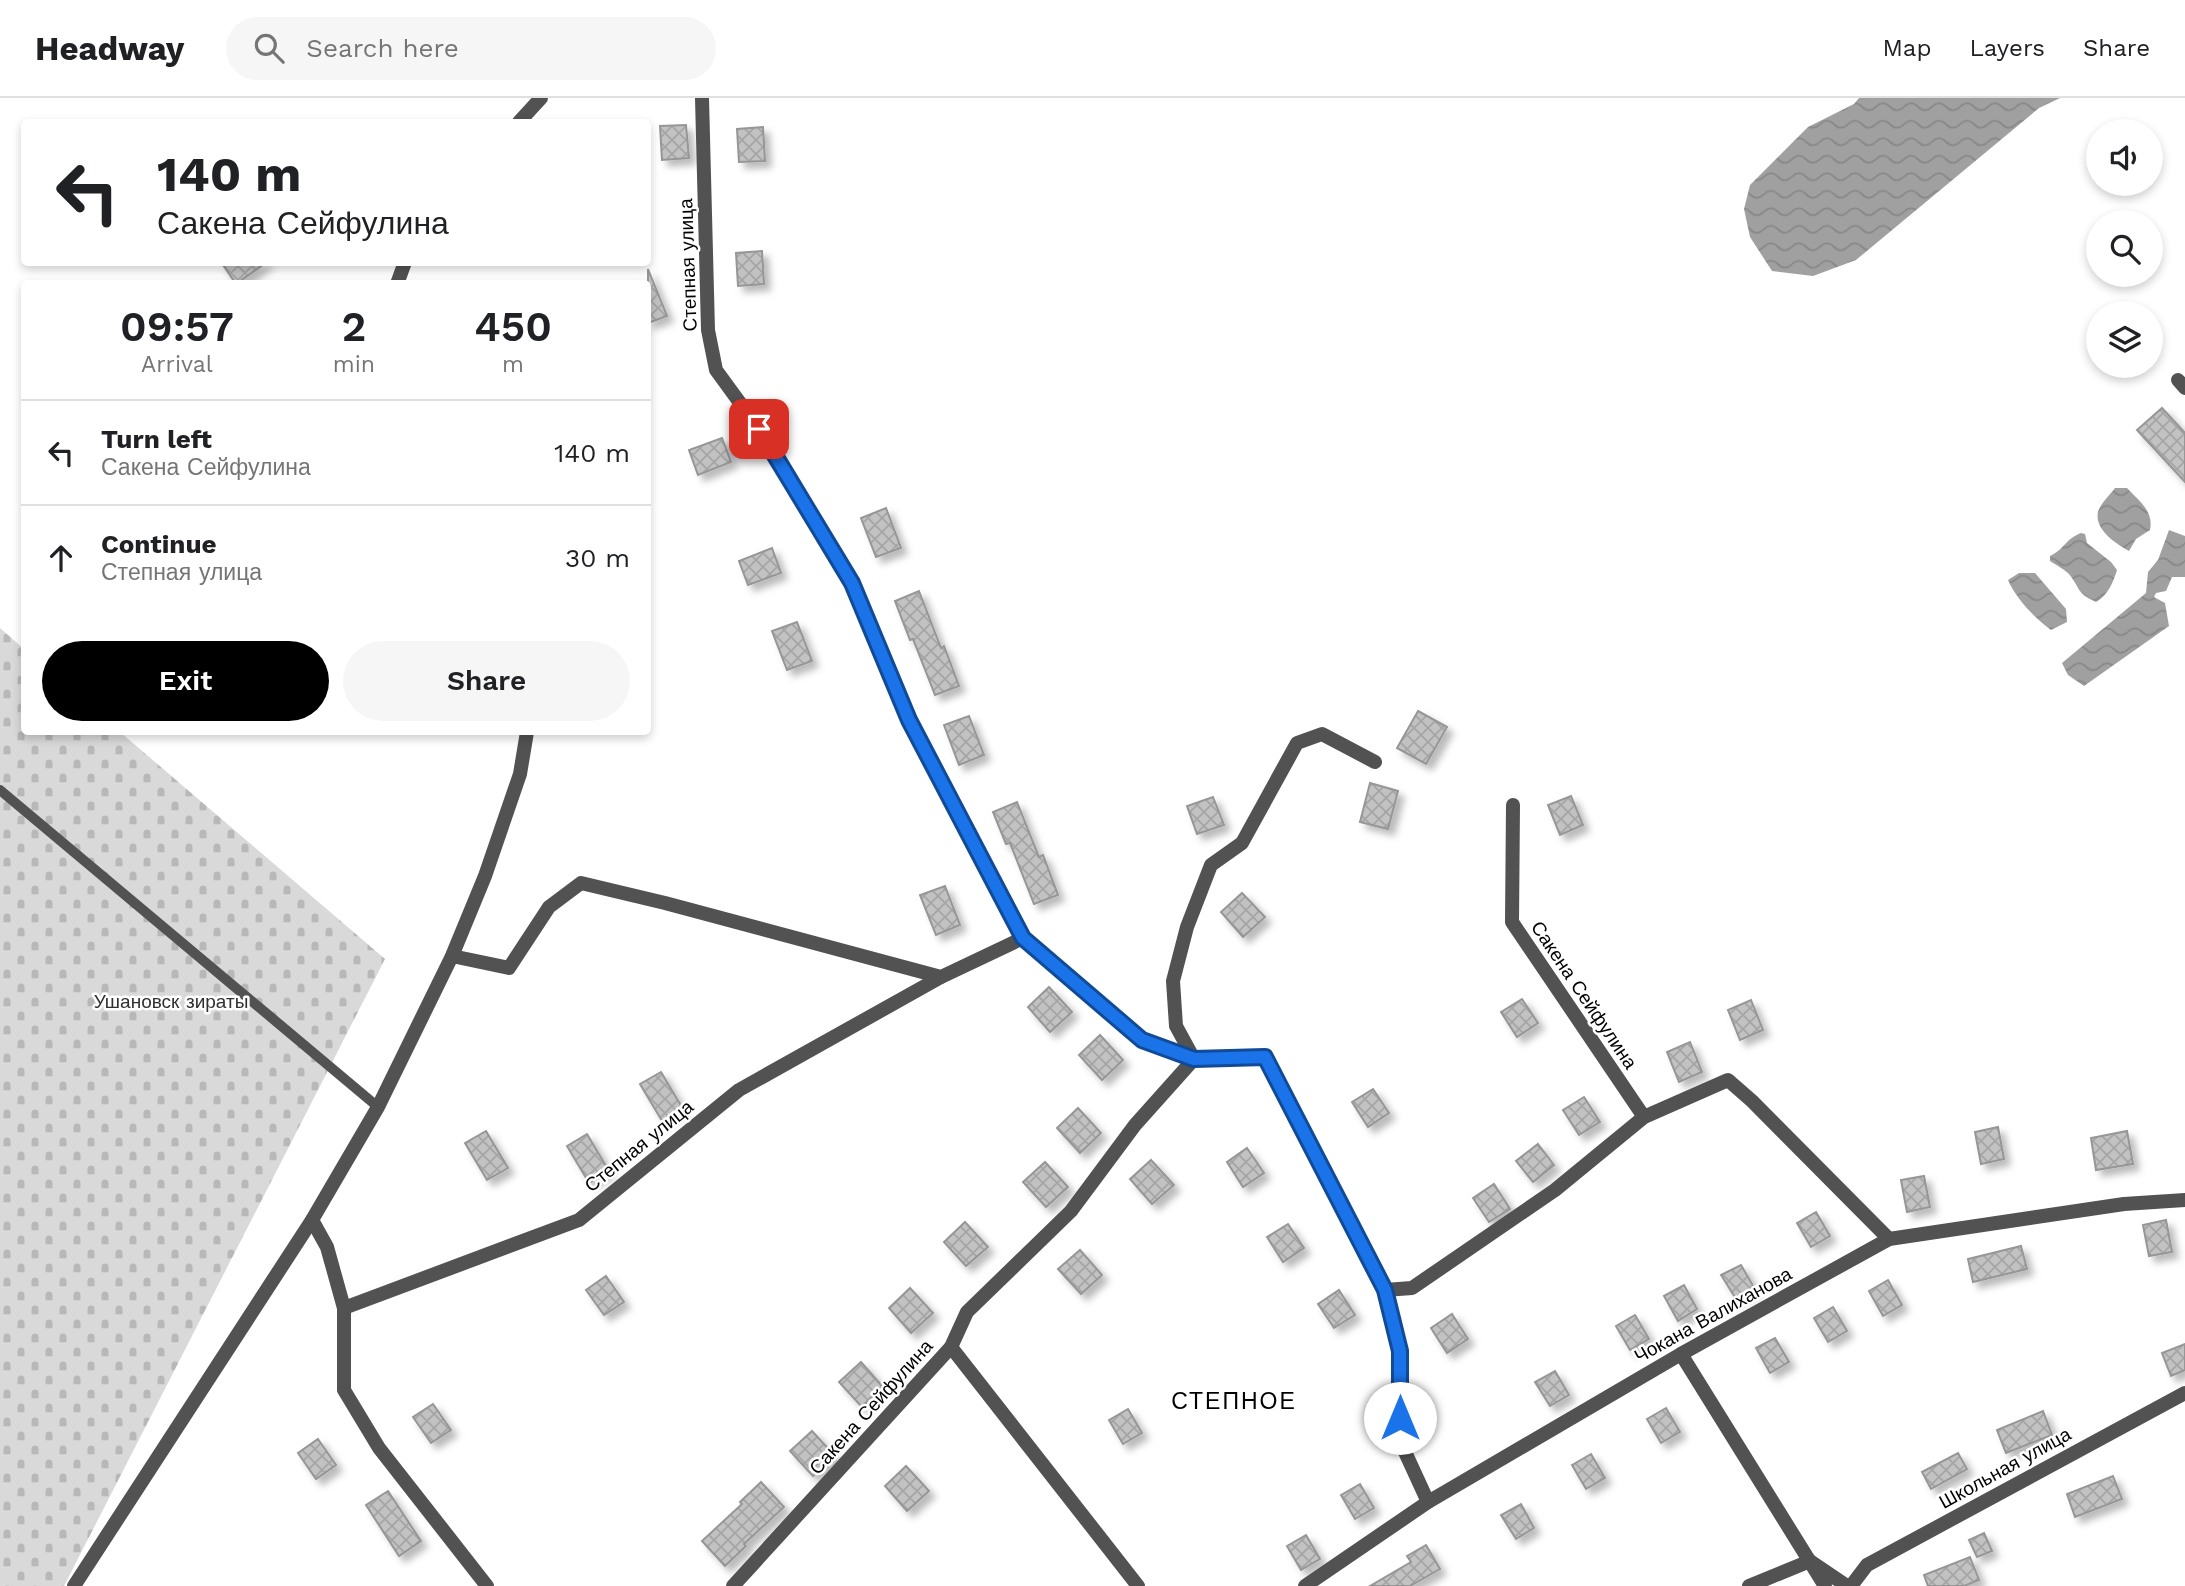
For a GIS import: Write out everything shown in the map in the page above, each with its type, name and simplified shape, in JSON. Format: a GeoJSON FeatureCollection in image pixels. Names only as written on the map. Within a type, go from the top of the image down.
{"type":"FeatureCollection","features":[{"type":"Feature","properties":{"kind":"street"},"geometry":{"type":"LineString","coordinates":[[522,119],[541,98]]}},
{"type":"Feature","properties":{"kind":"street","name":"Степная улица"},"geometry":{"type":"LineString","coordinates":[[702,98],[708,330],[716,370],[759,429],[852,583],[909,720],[1023,938],[1142,1040],[1194,1059]]}},
{"type":"Feature","properties":{"kind":"street"},"geometry":{"type":"LineString","coordinates":[[1375,762],[1322,734],[1297,743],[1242,843],[1211,865],[1187,926],[1173,981],[1176,1026],[1194,1059],[1265,1057],[1385,1290],[1400,1351],[1400,1441],[1428,1502]]}},
{"type":"Feature","properties":{"kind":"street"},"geometry":{"type":"LineString","coordinates":[[74,1586],[312,1220],[378,1107],[452,956],[485,876],[520,774],[526,735]]}},
{"type":"Feature","properties":{"kind":"street","name":"Сакена Сейфулина"},"geometry":{"type":"LineString","coordinates":[[1513,805],[1511,922],[1644,1117]]}},
{"type":"Feature","properties":{"kind":"street"},"geometry":{"type":"LineString","coordinates":[[452,956],[509,968],[549,908],[581,883],[666,903],[941,977]]}},
{"type":"Feature","properties":{"kind":"street","name":"Степная улица"},"geometry":{"type":"LineString","coordinates":[[344,1308],[579,1220],[739,1090],[941,977],[1023,938]]}},
{"type":"Feature","properties":{"kind":"street","name":"Сакена Сейфулина"},"geometry":{"type":"LineString","coordinates":[[733,1586],[951,1347],[967,1312],[1070,1211],[1135,1125],[1194,1059]]}},
{"type":"Feature","properties":{"kind":"street"},"geometry":{"type":"LineString","coordinates":[[1385,1290],[1412,1288],[1555,1190],[1644,1117],[1728,1080],[1889,1239]]}},
{"type":"Feature","properties":{"kind":"street","name":"Чокана Валиханова"},"geometry":{"type":"LineString","coordinates":[[1305,1586],[1428,1502],[1681,1354],[1889,1239],[2124,1204],[2185,1200]]}},
{"type":"Feature","properties":{"kind":"street"},"geometry":{"type":"LineString","coordinates":[[312,1220],[327,1247],[344,1308],[344,1390],[379,1448],[487,1586]]}},
{"type":"Feature","properties":{"kind":"street"},"geometry":{"type":"LineString","coordinates":[[951,1347],[1138,1586]]}},
{"type":"Feature","properties":{"kind":"street"},"geometry":{"type":"LineString","coordinates":[[1681,1354],[1825,1586]]}},
{"type":"Feature","properties":{"kind":"street","name":"Школьная улица"},"geometry":{"type":"LineString","coordinates":[[1810,1561],[1849,1586],[1867,1565],[2185,1393]]}},
{"type":"Feature","properties":{"kind":"street"},"geometry":{"type":"LineString","coordinates":[[1749,1586],[1810,1561]]}},
{"type":"Feature","properties":{"kind":"lane"},"geometry":{"type":"LineString","coordinates":[[0,790],[378,1107]]}},
{"type":"Feature","properties":{"kind":"green space","name":"Ушановск зираты"},"geometry":{"type":"Polygon","coordinates":[[[0,628],[21,646],[21,735],[124,735],[385,959],[64,1586],[0,1586],[0,628]]]}},
{"type":"Feature","properties":{"kind":"water"},"geometry":{"type":"Polygon","coordinates":[[[1859,98],[2060,98],[2039,108],[1856,260],[1813,276],[1772,271],[1750,237],[1744,209],[1750,185],[1808,127],[1854,104],[1859,98]]]}},
{"type":"Feature","properties":{"kind":"water"},"geometry":{"type":"Polygon","coordinates":[[[2115,488],[2127,488],[2150,517],[2150,530],[2136,539],[2129,551],[2108,536],[2099,525],[2098,512],[2115,488]]]}},
{"type":"Feature","properties":{"kind":"water"},"geometry":{"type":"Polygon","coordinates":[[[2169,530],[2185,536],[2185,577],[2172,577],[2166,591],[2156,593],[2154,597],[2165,603],[2169,626],[2084,686],[2068,675],[2062,663],[2146,593],[2148,572],[2158,560],[2169,530]]]}},
{"type":"Feature","properties":{"kind":"water"},"geometry":{"type":"Polygon","coordinates":[[[2081,533],[2085,534],[2087,543],[2117,570],[2110,588],[2096,602],[2082,593],[2067,572],[2050,561],[2050,556],[2081,533]]]}},
{"type":"Feature","properties":{"kind":"water"},"geometry":{"type":"Polygon","coordinates":[[[2019,573],[2035,573],[2066,609],[2067,622],[2051,630],[2032,614],[2008,580],[2019,573]]]}},
{"type":"Feature","properties":{"kind":"building"},"geometry":{"type":"Polygon","coordinates":[[[686,125],[689,158],[662,160],[660,126],[686,125]]]}},
{"type":"Feature","properties":{"kind":"building"},"geometry":{"type":"Polygon","coordinates":[[[763,127],[765,161],[739,162],[737,129],[763,127]]]}},
{"type":"Feature","properties":{"kind":"building"},"geometry":{"type":"Polygon","coordinates":[[[762,251],[764,284],[738,286],[736,253],[762,251]]]}},
{"type":"Feature","properties":{"kind":"building"},"geometry":{"type":"Polygon","coordinates":[[[224,266],[261,266],[242,280],[233,280],[224,266]]]}},
{"type":"Feature","properties":{"kind":"building"},"geometry":{"type":"Polygon","coordinates":[[[648,269],[667,316],[651,322],[651,280],[648,280],[648,269]]]}},
{"type":"Feature","properties":{"kind":"building"},"geometry":{"type":"Polygon","coordinates":[[[2162,408],[2185,433],[2185,482],[2137,430],[2162,408]]]}},
{"type":"Feature","properties":{"kind":"building"},"geometry":{"type":"Polygon","coordinates":[[[722,438],[731,462],[698,475],[689,450],[722,438]]]}},
{"type":"Feature","properties":{"kind":"building"},"geometry":{"type":"Polygon","coordinates":[[[886,508],[901,548],[876,557],[861,518],[886,508]]]}},
{"type":"Feature","properties":{"kind":"building"},"geometry":{"type":"Polygon","coordinates":[[[772,548],[781,573],[748,585],[739,561],[772,548]]]}},
{"type":"Feature","properties":{"kind":"building"},"geometry":{"type":"Polygon","coordinates":[[[919,591],[959,686],[935,695],[895,601],[919,591]]]}},
{"type":"Feature","properties":{"kind":"building"},"geometry":{"type":"Polygon","coordinates":[[[797,622],[812,661],[787,670],[772,631],[797,622]]]}},
{"type":"Feature","properties":{"kind":"building"},"geometry":{"type":"Polygon","coordinates":[[[1418,711],[1447,727],[1426,764],[1397,748],[1418,711]]]}},
{"type":"Feature","properties":{"kind":"building"},"geometry":{"type":"Polygon","coordinates":[[[969,716],[984,755],[959,765],[944,725],[969,716]]]}},
{"type":"Feature","properties":{"kind":"building"},"geometry":{"type":"Polygon","coordinates":[[[1370,783],[1398,791],[1388,829],[1360,822],[1370,783]]]}},
{"type":"Feature","properties":{"kind":"building"},"geometry":{"type":"Polygon","coordinates":[[[1571,796],[1583,825],[1560,835],[1548,805],[1571,796]]]}},
{"type":"Feature","properties":{"kind":"building"},"geometry":{"type":"Polygon","coordinates":[[[1213,797],[1224,825],[1197,834],[1187,806],[1213,797]]]}},
{"type":"Feature","properties":{"kind":"building"},"geometry":{"type":"Polygon","coordinates":[[[1017,802],[1039,857],[1043,855],[1058,895],[1034,904],[1010,843],[1006,844],[993,812],[1017,802]]]}},
{"type":"Feature","properties":{"kind":"building"},"geometry":{"type":"Polygon","coordinates":[[[945,886],[960,925],[936,935],[920,895],[945,886]]]}},
{"type":"Feature","properties":{"kind":"building"},"geometry":{"type":"Polygon","coordinates":[[[1242,893],[1265,917],[1243,937],[1221,912],[1242,893]]]}},
{"type":"Feature","properties":{"kind":"building"},"geometry":{"type":"Polygon","coordinates":[[[1049,987],[1072,1012],[1050,1032],[1028,1007],[1049,987]]]}},
{"type":"Feature","properties":{"kind":"building"},"geometry":{"type":"Polygon","coordinates":[[[1522,999],[1538,1023],[1517,1037],[1501,1012],[1522,999]]]}},
{"type":"Feature","properties":{"kind":"building"},"geometry":{"type":"Polygon","coordinates":[[[1751,1000],[1763,1030],[1740,1040],[1728,1010],[1751,1000]]]}},
{"type":"Feature","properties":{"kind":"building"},"geometry":{"type":"Polygon","coordinates":[[[1100,1035],[1123,1060],[1102,1080],[1079,1055],[1100,1035]]]}},
{"type":"Feature","properties":{"kind":"building"},"geometry":{"type":"Polygon","coordinates":[[[1690,1042],[1702,1072],[1679,1082],[1667,1052],[1690,1042]]]}},
{"type":"Feature","properties":{"kind":"building"},"geometry":{"type":"Polygon","coordinates":[[[661,1072],[683,1109],[662,1121],[640,1084],[661,1072]]]}},
{"type":"Feature","properties":{"kind":"building"},"geometry":{"type":"Polygon","coordinates":[[[1373,1089],[1389,1113],[1368,1127],[1352,1102],[1373,1089]]]}},
{"type":"Feature","properties":{"kind":"building"},"geometry":{"type":"Polygon","coordinates":[[[1584,1097],[1600,1122],[1579,1135],[1563,1110],[1584,1097]]]}},
{"type":"Feature","properties":{"kind":"building"},"geometry":{"type":"Polygon","coordinates":[[[1078,1108],[1101,1133],[1080,1153],[1057,1128],[1078,1108]]]}},
{"type":"Feature","properties":{"kind":"building"},"geometry":{"type":"Polygon","coordinates":[[[1998,1127],[2004,1159],[1981,1164],[1975,1132],[1998,1127]]]}},
{"type":"Feature","properties":{"kind":"building"},"geometry":{"type":"Polygon","coordinates":[[[486,1131],[508,1168],[487,1180],[465,1143],[486,1131]]]}},
{"type":"Feature","properties":{"kind":"building"},"geometry":{"type":"Polygon","coordinates":[[[2127,1131],[2133,1164],[2096,1170],[2091,1138],[2127,1131]]]}},
{"type":"Feature","properties":{"kind":"building"},"geometry":{"type":"Polygon","coordinates":[[[587,1134],[609,1171],[589,1183],[567,1146],[587,1134]]]}},
{"type":"Feature","properties":{"kind":"building"},"geometry":{"type":"Polygon","coordinates":[[[1538,1144],[1554,1165],[1533,1182],[1516,1161],[1538,1144]]]}},
{"type":"Feature","properties":{"kind":"building"},"geometry":{"type":"Polygon","coordinates":[[[1247,1148],[1264,1173],[1243,1187],[1227,1162],[1247,1148]]]}},
{"type":"Feature","properties":{"kind":"building"},"geometry":{"type":"Polygon","coordinates":[[[1151,1160],[1174,1185],[1152,1204],[1130,1179],[1151,1160]]]}},
{"type":"Feature","properties":{"kind":"building"},"geometry":{"type":"Polygon","coordinates":[[[1045,1162],[1068,1187],[1046,1207],[1023,1182],[1045,1162]]]}},
{"type":"Feature","properties":{"kind":"building"},"geometry":{"type":"Polygon","coordinates":[[[1924,1176],[1930,1207],[1907,1212],[1901,1180],[1924,1176]]]}},
{"type":"Feature","properties":{"kind":"building"},"geometry":{"type":"Polygon","coordinates":[[[1494,1184],[1510,1209],[1489,1222],[1473,1198],[1494,1184]]]}},
{"type":"Feature","properties":{"kind":"building"},"geometry":{"type":"Polygon","coordinates":[[[1816,1212],[1830,1236],[1811,1247],[1797,1223],[1816,1212]]]}},
{"type":"Feature","properties":{"kind":"building"},"geometry":{"type":"Polygon","coordinates":[[[2166,1220],[2172,1252],[2149,1256],[2143,1225],[2166,1220]]]}},
{"type":"Feature","properties":{"kind":"building"},"geometry":{"type":"Polygon","coordinates":[[[965,1222],[988,1247],[966,1266],[944,1242],[965,1222]]]}},
{"type":"Feature","properties":{"kind":"building"},"geometry":{"type":"Polygon","coordinates":[[[1288,1224],[1304,1248],[1283,1262],[1267,1237],[1288,1224]]]}},
{"type":"Feature","properties":{"kind":"building"},"geometry":{"type":"Polygon","coordinates":[[[2021,1246],[2027,1269],[1973,1282],[1968,1259],[2021,1246]]]}},
{"type":"Feature","properties":{"kind":"building"},"geometry":{"type":"Polygon","coordinates":[[[1080,1250],[1102,1275],[1081,1294],[1058,1269],[1080,1250]]]}},
{"type":"Feature","properties":{"kind":"building"},"geometry":{"type":"Polygon","coordinates":[[[1741,1265],[1755,1289],[1736,1299],[1721,1275],[1741,1265]]]}},
{"type":"Feature","properties":{"kind":"building"},"geometry":{"type":"Polygon","coordinates":[[[606,1276],[624,1302],[604,1315],[586,1290],[606,1276]]]}},
{"type":"Feature","properties":{"kind":"building"},"geometry":{"type":"Polygon","coordinates":[[[1888,1280],[1902,1305],[1883,1316],[1869,1291],[1888,1280]]]}},
{"type":"Feature","properties":{"kind":"building"},"geometry":{"type":"Polygon","coordinates":[[[1684,1285],[1697,1309],[1678,1321],[1664,1296],[1684,1285]]]}},
{"type":"Feature","properties":{"kind":"building"},"geometry":{"type":"Polygon","coordinates":[[[910,1288],[933,1313],[911,1333],[889,1308],[910,1288]]]}},
{"type":"Feature","properties":{"kind":"building"},"geometry":{"type":"Polygon","coordinates":[[[1339,1290],[1355,1315],[1334,1328],[1318,1304],[1339,1290]]]}},
{"type":"Feature","properties":{"kind":"building"},"geometry":{"type":"Polygon","coordinates":[[[1833,1307],[1847,1331],[1828,1342],[1814,1318],[1833,1307]]]}},
{"type":"Feature","properties":{"kind":"building"},"geometry":{"type":"Polygon","coordinates":[[[1452,1314],[1468,1339],[1447,1353],[1431,1328],[1452,1314]]]}},
{"type":"Feature","properties":{"kind":"building"},"geometry":{"type":"Polygon","coordinates":[[[1635,1315],[1649,1339],[1630,1350],[1616,1326],[1635,1315]]]}},
{"type":"Feature","properties":{"kind":"building"},"geometry":{"type":"Polygon","coordinates":[[[1775,1338],[1789,1362],[1770,1373],[1756,1348],[1775,1338]]]}},
{"type":"Feature","properties":{"kind":"building"},"geometry":{"type":"Polygon","coordinates":[[[2185,1344],[2185,1370],[2171,1376],[2162,1353],[2185,1344]]]}},
{"type":"Feature","properties":{"kind":"building"},"geometry":{"type":"Polygon","coordinates":[[[861,1362],[883,1387],[862,1407],[839,1382],[861,1362]]]}},
{"type":"Feature","properties":{"kind":"building"},"geometry":{"type":"Polygon","coordinates":[[[1555,1371],[1569,1395],[1550,1406],[1535,1382],[1555,1371]]]}},
{"type":"Feature","properties":{"kind":"building"},"geometry":{"type":"Polygon","coordinates":[[[433,1404],[451,1430],[431,1443],[413,1417],[433,1404]]]}},
{"type":"Feature","properties":{"kind":"building"},"geometry":{"type":"Polygon","coordinates":[[[1666,1408],[1680,1432],[1661,1443],[1647,1419],[1666,1408]]]}},
{"type":"Feature","properties":{"kind":"building"},"geometry":{"type":"Polygon","coordinates":[[[1128,1409],[1142,1433],[1123,1444],[1109,1420],[1128,1409]]]}},
{"type":"Feature","properties":{"kind":"building"},"geometry":{"type":"Polygon","coordinates":[[[2043,1411],[2052,1435],[2006,1453],[1997,1430],[2043,1411]]]}},
{"type":"Feature","properties":{"kind":"building"},"geometry":{"type":"Polygon","coordinates":[[[812,1431],[835,1456],[813,1476],[790,1451],[812,1431]]]}},
{"type":"Feature","properties":{"kind":"building"},"geometry":{"type":"Polygon","coordinates":[[[318,1439],[336,1465],[316,1479],[298,1453],[318,1439]]]}},
{"type":"Feature","properties":{"kind":"building"},"geometry":{"type":"Polygon","coordinates":[[[1958,1453],[1967,1469],[1931,1489],[1922,1472],[1958,1453]]]}},
{"type":"Feature","properties":{"kind":"building"},"geometry":{"type":"Polygon","coordinates":[[[1591,1454],[1605,1478],[1586,1489],[1572,1465],[1591,1454]]]}},
{"type":"Feature","properties":{"kind":"building"},"geometry":{"type":"Polygon","coordinates":[[[906,1466],[929,1491],[907,1511],[885,1486],[906,1466]]]}},
{"type":"Feature","properties":{"kind":"building"},"geometry":{"type":"Polygon","coordinates":[[[2113,1476],[2122,1499],[2075,1517],[2067,1494],[2113,1476]]]}},
{"type":"Feature","properties":{"kind":"building"},"geometry":{"type":"Polygon","coordinates":[[[761,1482],[784,1507],[744,1544],[746,1546],[725,1566],[702,1541],[742,1504],[740,1502],[761,1482]]]}},
{"type":"Feature","properties":{"kind":"building"},"geometry":{"type":"Polygon","coordinates":[[[1360,1484],[1374,1508],[1355,1519],[1341,1495],[1360,1484]]]}},
{"type":"Feature","properties":{"kind":"building"},"geometry":{"type":"Polygon","coordinates":[[[388,1491],[421,1541],[399,1556],[366,1505],[388,1491]]]}},
{"type":"Feature","properties":{"kind":"building"},"geometry":{"type":"Polygon","coordinates":[[[1521,1504],[1534,1528],[1516,1539],[1501,1515],[1521,1504]]]}},
{"type":"Feature","properties":{"kind":"building"},"geometry":{"type":"Polygon","coordinates":[[[1984,1533],[1992,1551],[1977,1557],[1969,1540],[1984,1533]]]}},
{"type":"Feature","properties":{"kind":"building"},"geometry":{"type":"Polygon","coordinates":[[[1306,1535],[1320,1559],[1301,1570],[1287,1546],[1306,1535]]]}},
{"type":"Feature","properties":{"kind":"building"},"geometry":{"type":"Polygon","coordinates":[[[1426,1545],[1440,1569],[1410,1586],[1370,1586],[1411,1562],[1407,1556],[1426,1545]]]}},
{"type":"Feature","properties":{"kind":"building"},"geometry":{"type":"Polygon","coordinates":[[[1970,1557],[1979,1580],[1964,1586],[1928,1586],[1924,1575],[1970,1557]]]}},
{"type":"Feature","properties":{"kind":"district","name":"СТЕПНОЕ"},"geometry":{"type":"Point","coordinates":[1234,1401]}},
{"type":"Feature","properties":{"kind":"route"},"geometry":{"type":"LineString","coordinates":[[759,429],[852,583],[909,720],[1023,938],[1142,1040],[1194,1059],[1265,1057],[1385,1290],[1400,1351],[1400,1418]]}}]}
